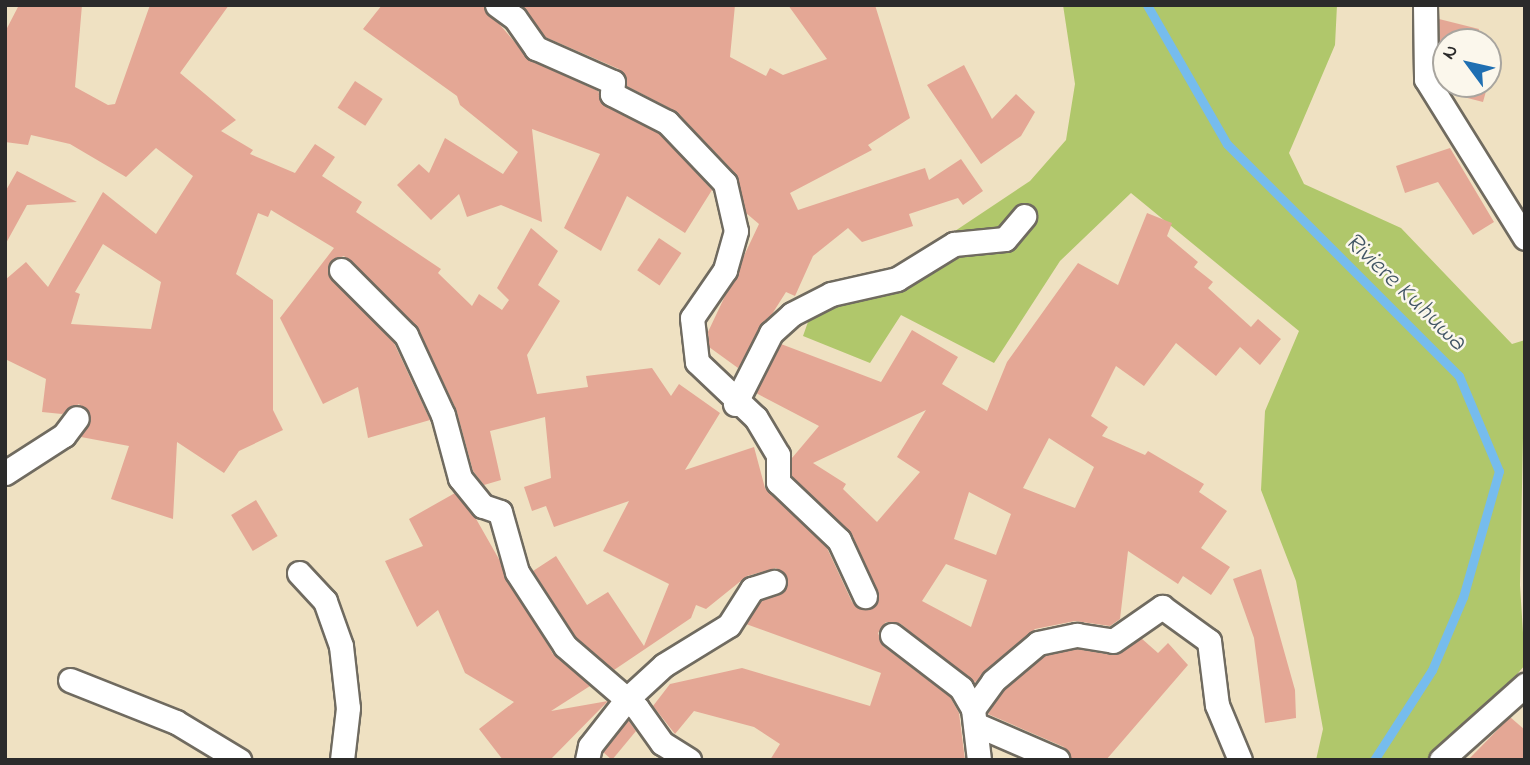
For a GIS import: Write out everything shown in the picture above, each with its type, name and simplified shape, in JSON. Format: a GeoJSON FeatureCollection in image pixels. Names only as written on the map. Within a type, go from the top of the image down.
{"type":"FeatureCollection","features":[{"type":"Feature","properties":{"kind":"street"},"geometry":{"type":"LineString","coordinates":[[497,5],[515,18],[536,48],[613,82],[612,94],[667,121],[725,183],[736,231],[725,270],[692,318],[698,362],[735,404],[756,418],[778,455],[778,482],[839,540],[865,596]]}},
{"type":"Feature","properties":{"kind":"street"},"geometry":{"type":"LineString","coordinates":[[1425,5],[1426,79],[1525,238]]}},
{"type":"Feature","properties":{"kind":"street"},"geometry":{"type":"LineString","coordinates":[[735,404],[771,333],[792,314],[831,294],[897,279],[954,244],[1005,239],[1024,216]]}},
{"type":"Feature","properties":{"kind":"street"},"geometry":{"type":"LineString","coordinates":[[341,270],[406,335],[443,415],[460,478],[484,506],[500,512],[517,572],[565,646],[626,699],[662,743],[690,760]]}},
{"type":"Feature","properties":{"kind":"street"},"geometry":{"type":"LineString","coordinates":[[5,473],[64,435],[78,418]]}},
{"type":"Feature","properties":{"kind":"street"},"geometry":{"type":"LineString","coordinates":[[299,573],[325,601],[341,646],[348,708],[342,760]]}},
{"type":"Feature","properties":{"kind":"street"},"geometry":{"type":"LineString","coordinates":[[587,760],[590,746],[626,699],[664,664],[729,625],[752,589],[774,582]]}},
{"type":"Feature","properties":{"kind":"street"},"geometry":{"type":"LineString","coordinates":[[974,716],[993,681],[1038,643],[1077,635],[1113,641],[1162,607],[1209,641],[1217,705],[1240,760]]}},
{"type":"Feature","properties":{"kind":"street"},"geometry":{"type":"LineString","coordinates":[[892,635],[961,688],[974,716],[979,760]]}},
{"type":"Feature","properties":{"kind":"street"},"geometry":{"type":"LineString","coordinates":[[70,680],[176,722],[239,760]]}},
{"type":"Feature","properties":{"kind":"street"},"geometry":{"type":"LineString","coordinates":[[1441,760],[1525,685]]}},
{"type":"Feature","properties":{"kind":"street"},"geometry":{"type":"LineString","coordinates":[[974,716],[1058,760]]}},
{"type":"Feature","properties":{"kind":"green space"},"geometry":{"type":"Polygon","coordinates":[[[1063,5],[1337,5],[1335,45],[1289,153],[1304,184],[1401,228],[1512,344],[1525,340],[1520,585],[1525,665],[1442,760],[1316,760],[1323,729],[1296,581],[1261,490],[1265,411],[1299,331],[1131,193],[1060,261],[994,363],[901,315],[870,363],[803,336],[820,288],[907,263],[1030,181],[1066,140],[1075,84],[1063,5]]]}},
{"type":"Feature","properties":{"kind":"building"},"geometry":{"type":"Polygon","coordinates":[[[19,5],[82,5],[75,87],[108,105],[115,104],[150,5],[229,5],[180,73],[236,120],[221,131],[253,150],[250,154],[295,173],[315,144],[335,157],[322,176],[362,202],[356,212],[441,269],[438,273],[472,306],[479,294],[502,310],[509,300],[497,288],[531,228],[558,251],[538,285],[560,301],[527,355],[537,394],[588,387],[586,376],[652,368],[671,396],[679,384],[720,413],[685,470],[754,447],[765,488],[827,548],[852,602],[863,610],[879,597],[852,534],[792,476],[792,458],[819,426],[756,393],[781,344],[881,382],[912,330],[958,357],[942,384],[987,411],[1007,362],[1078,263],[1118,285],[1147,213],[1172,223],[1167,236],[1198,262],[1194,267],[1213,282],[1208,288],[1251,327],[1258,319],[1281,339],[1260,365],[1240,347],[1216,376],[1176,343],[1144,386],[1116,366],[1091,416],[1108,427],[1102,436],[1145,455],[1148,451],[1204,484],[1199,492],[1227,511],[1201,548],[1230,567],[1211,595],[1183,576],[1178,584],[1128,551],[1120,619],[1110,626],[1075,621],[1035,629],[974,683],[901,624],[886,622],[878,633],[883,646],[950,697],[959,713],[965,760],[770,760],[780,744],[754,727],[694,711],[675,734],[653,706],[670,684],[742,668],[870,706],[881,673],[746,624],[761,601],[785,591],[787,577],[776,568],[747,576],[706,609],[696,605],[691,618],[614,670],[576,637],[533,571],[556,556],[587,605],[608,592],[644,646],[669,584],[603,551],[629,501],[554,527],[546,506],[532,511],[524,487],[551,478],[545,417],[490,431],[501,480],[484,485],[473,471],[456,409],[418,329],[344,256],[331,261],[328,274],[394,343],[430,420],[368,438],[358,387],[323,404],[280,318],[334,248],[271,210],[268,217],[258,213],[236,274],[273,300],[273,410],[283,430],[239,451],[224,473],[177,442],[173,519],[111,499],[129,446],[81,437],[91,419],[79,404],[62,414],[42,412],[46,379],[5,359],[5,280],[26,262],[48,287],[103,192],[156,234],[193,176],[156,148],[126,177],[70,144],[31,135],[28,145],[5,142],[5,32],[19,5]],[[103,244],[75,292],[80,294],[71,324],[151,329],[161,282],[103,244]],[[926,410],[813,463],[846,484],[843,489],[877,522],[920,472],[897,457],[926,410]],[[1049,438],[1023,488],[1075,508],[1094,467],[1049,438]],[[969,492],[954,539],[996,555],[1011,514],[969,492]],[[946,564],[922,601],[971,627],[987,580],[946,564]]]}},
{"type":"Feature","properties":{"kind":"building"},"geometry":{"type":"Polygon","coordinates":[[[382,5],[483,5],[530,60],[598,91],[605,106],[659,133],[712,190],[685,233],[627,196],[601,251],[564,228],[600,154],[532,129],[542,222],[501,205],[467,217],[459,194],[431,220],[397,185],[419,164],[429,173],[445,138],[503,174],[518,152],[460,105],[457,96],[363,29],[382,5]]]}},
{"type":"Feature","properties":{"kind":"building"},"geometry":{"type":"Polygon","coordinates":[[[521,5],[735,5],[730,57],[766,76],[770,68],[783,75],[827,59],[788,5],[875,5],[910,118],[868,145],[872,150],[790,193],[798,210],[925,168],[929,180],[961,159],[983,191],[963,205],[958,198],[909,214],[913,226],[862,242],[848,228],[813,256],[795,296],[786,292],[738,368],[709,347],[708,332],[759,224],[746,213],[736,174],[677,112],[627,86],[619,69],[545,37],[521,5]]]}},
{"type":"Feature","properties":{"kind":"building"},"geometry":{"type":"Polygon","coordinates":[[[1439,19],[1475,28],[1439,28],[1439,19]]]}},
{"type":"Feature","properties":{"kind":"building"},"geometry":{"type":"Polygon","coordinates":[[[964,65],[992,119],[1016,94],[1035,112],[1021,136],[981,164],[927,85],[964,65]]]}},
{"type":"Feature","properties":{"kind":"building"},"geometry":{"type":"Polygon","coordinates":[[[355,81],[383,99],[365,126],[338,108],[355,81]]]}},
{"type":"Feature","properties":{"kind":"building"},"geometry":{"type":"Polygon","coordinates":[[[1468,98],[1484,98],[1483,102],[1468,98]]]}},
{"type":"Feature","properties":{"kind":"building"},"geometry":{"type":"Polygon","coordinates":[[[1450,148],[1494,222],[1473,235],[1438,182],[1405,193],[1396,166],[1450,148]]]}},
{"type":"Feature","properties":{"kind":"building"},"geometry":{"type":"Polygon","coordinates":[[[17,171],[77,202],[27,205],[5,245],[5,192],[17,171]]]}},
{"type":"Feature","properties":{"kind":"building"},"geometry":{"type":"Polygon","coordinates":[[[659,238],[681,253],[660,285],[637,270],[659,238]]]}},
{"type":"Feature","properties":{"kind":"building"},"geometry":{"type":"Polygon","coordinates":[[[455,493],[475,517],[553,654],[590,686],[551,711],[608,701],[550,760],[503,760],[479,729],[514,702],[465,673],[438,610],[417,627],[385,561],[423,546],[409,519],[455,493]]]}},
{"type":"Feature","properties":{"kind":"building"},"geometry":{"type":"Polygon","coordinates":[[[256,500],[278,536],[253,551],[231,515],[256,500]]]}},
{"type":"Feature","properties":{"kind":"building"},"geometry":{"type":"Polygon","coordinates":[[[1261,569],[1295,690],[1296,718],[1265,723],[1254,638],[1233,579],[1261,569]]]}},
{"type":"Feature","properties":{"kind":"building"},"geometry":{"type":"Polygon","coordinates":[[[1141,638],[1158,653],[1168,643],[1188,665],[1106,760],[1072,760],[1064,747],[988,714],[1003,691],[1044,656],[1077,649],[1112,655],[1141,638]]]}},
{"type":"Feature","properties":{"kind":"building"},"geometry":{"type":"Polygon","coordinates":[[[1510,717],[1525,730],[1525,760],[1468,760],[1510,717]]]}},
{"type":"Feature","properties":{"kind":"building"},"geometry":{"type":"Polygon","coordinates":[[[628,720],[636,731],[612,760],[603,752],[628,720]]]}},
{"type":"Feature","properties":{"kind":"waterway","name":"Riviere Kuhuwa"},"geometry":{"type":"LineString","coordinates":[[1147,5],[1227,144],[1459,376],[1499,471],[1463,597],[1432,670],[1374,760]]}}]}
